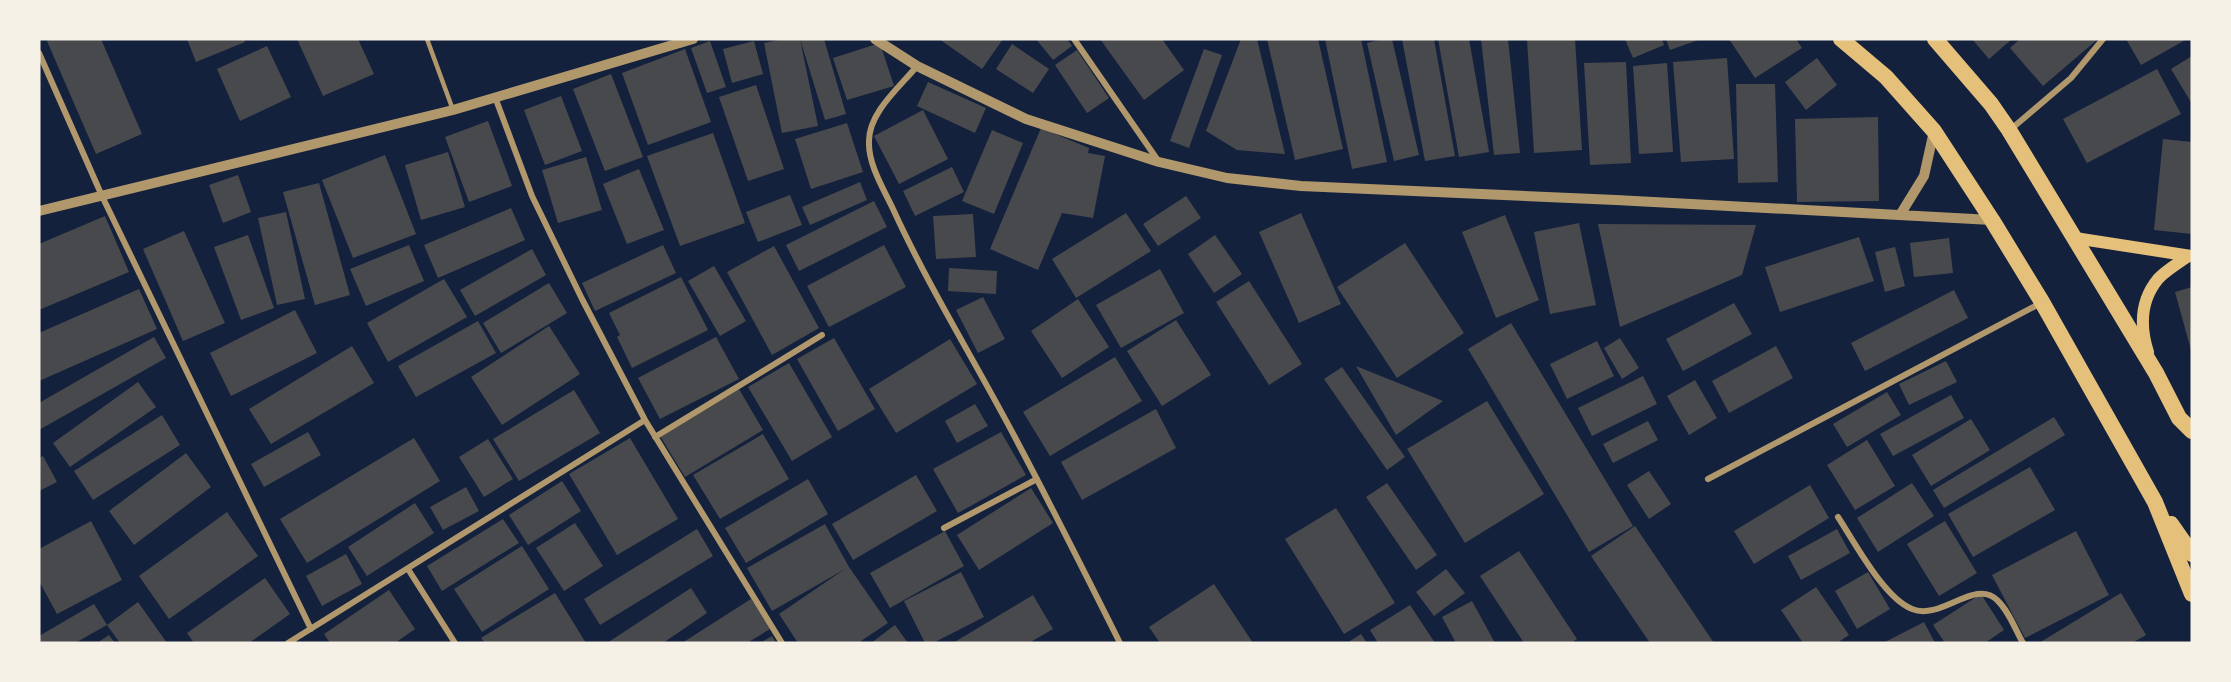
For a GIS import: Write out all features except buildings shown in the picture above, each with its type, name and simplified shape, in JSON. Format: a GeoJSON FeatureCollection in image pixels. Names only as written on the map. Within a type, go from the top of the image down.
{"type":"FeatureCollection","features":[{"type":"Feature","properties":{"kind":"highway"},"geometry":{"type":"LineString","coordinates":[[1841,39],[1886,77],[1934,131],[2042,302],[2155,501],[2192,554]]}},
{"type":"Feature","properties":{"kind":"highway"},"geometry":{"type":"LineString","coordinates":[[1935,39],[1991,104],[2009,130],[2156,374],[2192,442]]}},
{"type":"Feature","properties":{"kind":"highway"},"geometry":{"type":"LineString","coordinates":[[2179,418],[2192,431]]}},
{"type":"Feature","properties":{"kind":"highway"},"geometry":{"type":"LineString","coordinates":[[2155,501],[2192,594]]}},
{"type":"Feature","properties":{"kind":"main road"},"geometry":{"type":"LineString","coordinates":[[2075,238],[2190,256]]}},
{"type":"Feature","properties":{"kind":"main road"},"geometry":{"type":"LineString","coordinates":[[2156,374],[2144,340],[2142,319],[2147,297],[2159,278],[2190,256]]}},
{"type":"Feature","properties":{"kind":"street"},"geometry":{"type":"LineString","coordinates":[[39,211],[453,110],[693,39]]}},
{"type":"Feature","properties":{"kind":"street"},"geometry":{"type":"LineString","coordinates":[[875,39],[917,66],[1026,118],[1159,162],[1227,178],[1301,186],[1992,220]]}},
{"type":"Feature","properties":{"kind":"street"},"geometry":{"type":"LineString","coordinates":[[1074,39],[1159,162]]}},
{"type":"Feature","properties":{"kind":"street"},"geometry":{"type":"LineString","coordinates":[[2009,130],[2071,78],[2103,39]]}},
{"type":"Feature","properties":{"kind":"street"},"geometry":{"type":"LineString","coordinates":[[39,53],[102,196],[311,629]]}},
{"type":"Feature","properties":{"kind":"street"},"geometry":{"type":"LineString","coordinates":[[917,66],[876,115],[868,141],[870,155],[899,222],[927,277],[1036,479],[1120,643]]}},
{"type":"Feature","properties":{"kind":"street"},"geometry":{"type":"LineString","coordinates":[[495,97],[532,196],[582,300],[645,420],[782,643]]}},
{"type":"Feature","properties":{"kind":"street"},"geometry":{"type":"LineString","coordinates":[[1900,215],[1924,176],[1934,131]]}},
{"type":"Feature","properties":{"kind":"street"},"geometry":{"type":"LineString","coordinates":[[1708,479],[2042,302]]}},
{"type":"Feature","properties":{"kind":"street"},"geometry":{"type":"LineString","coordinates":[[655,437],[822,335]]}},
{"type":"Feature","properties":{"kind":"street"},"geometry":{"type":"LineString","coordinates":[[288,643],[645,420]]}},
{"type":"Feature","properties":{"kind":"street"},"geometry":{"type":"LineString","coordinates":[[944,528],[1036,479]]}},
{"type":"Feature","properties":{"kind":"street"},"geometry":{"type":"LineString","coordinates":[[1838,517],[1882,583],[1904,605],[1924,612],[1939,610],[1972,595],[1985,593],[1998,601],[2023,643]]}},
{"type":"Feature","properties":{"kind":"street"},"geometry":{"type":"LineString","coordinates":[[408,569],[455,643]]}},
{"type":"Feature","properties":{"kind":"lane"},"geometry":{"type":"LineString","coordinates":[[427,39],[453,110]]}}]}
